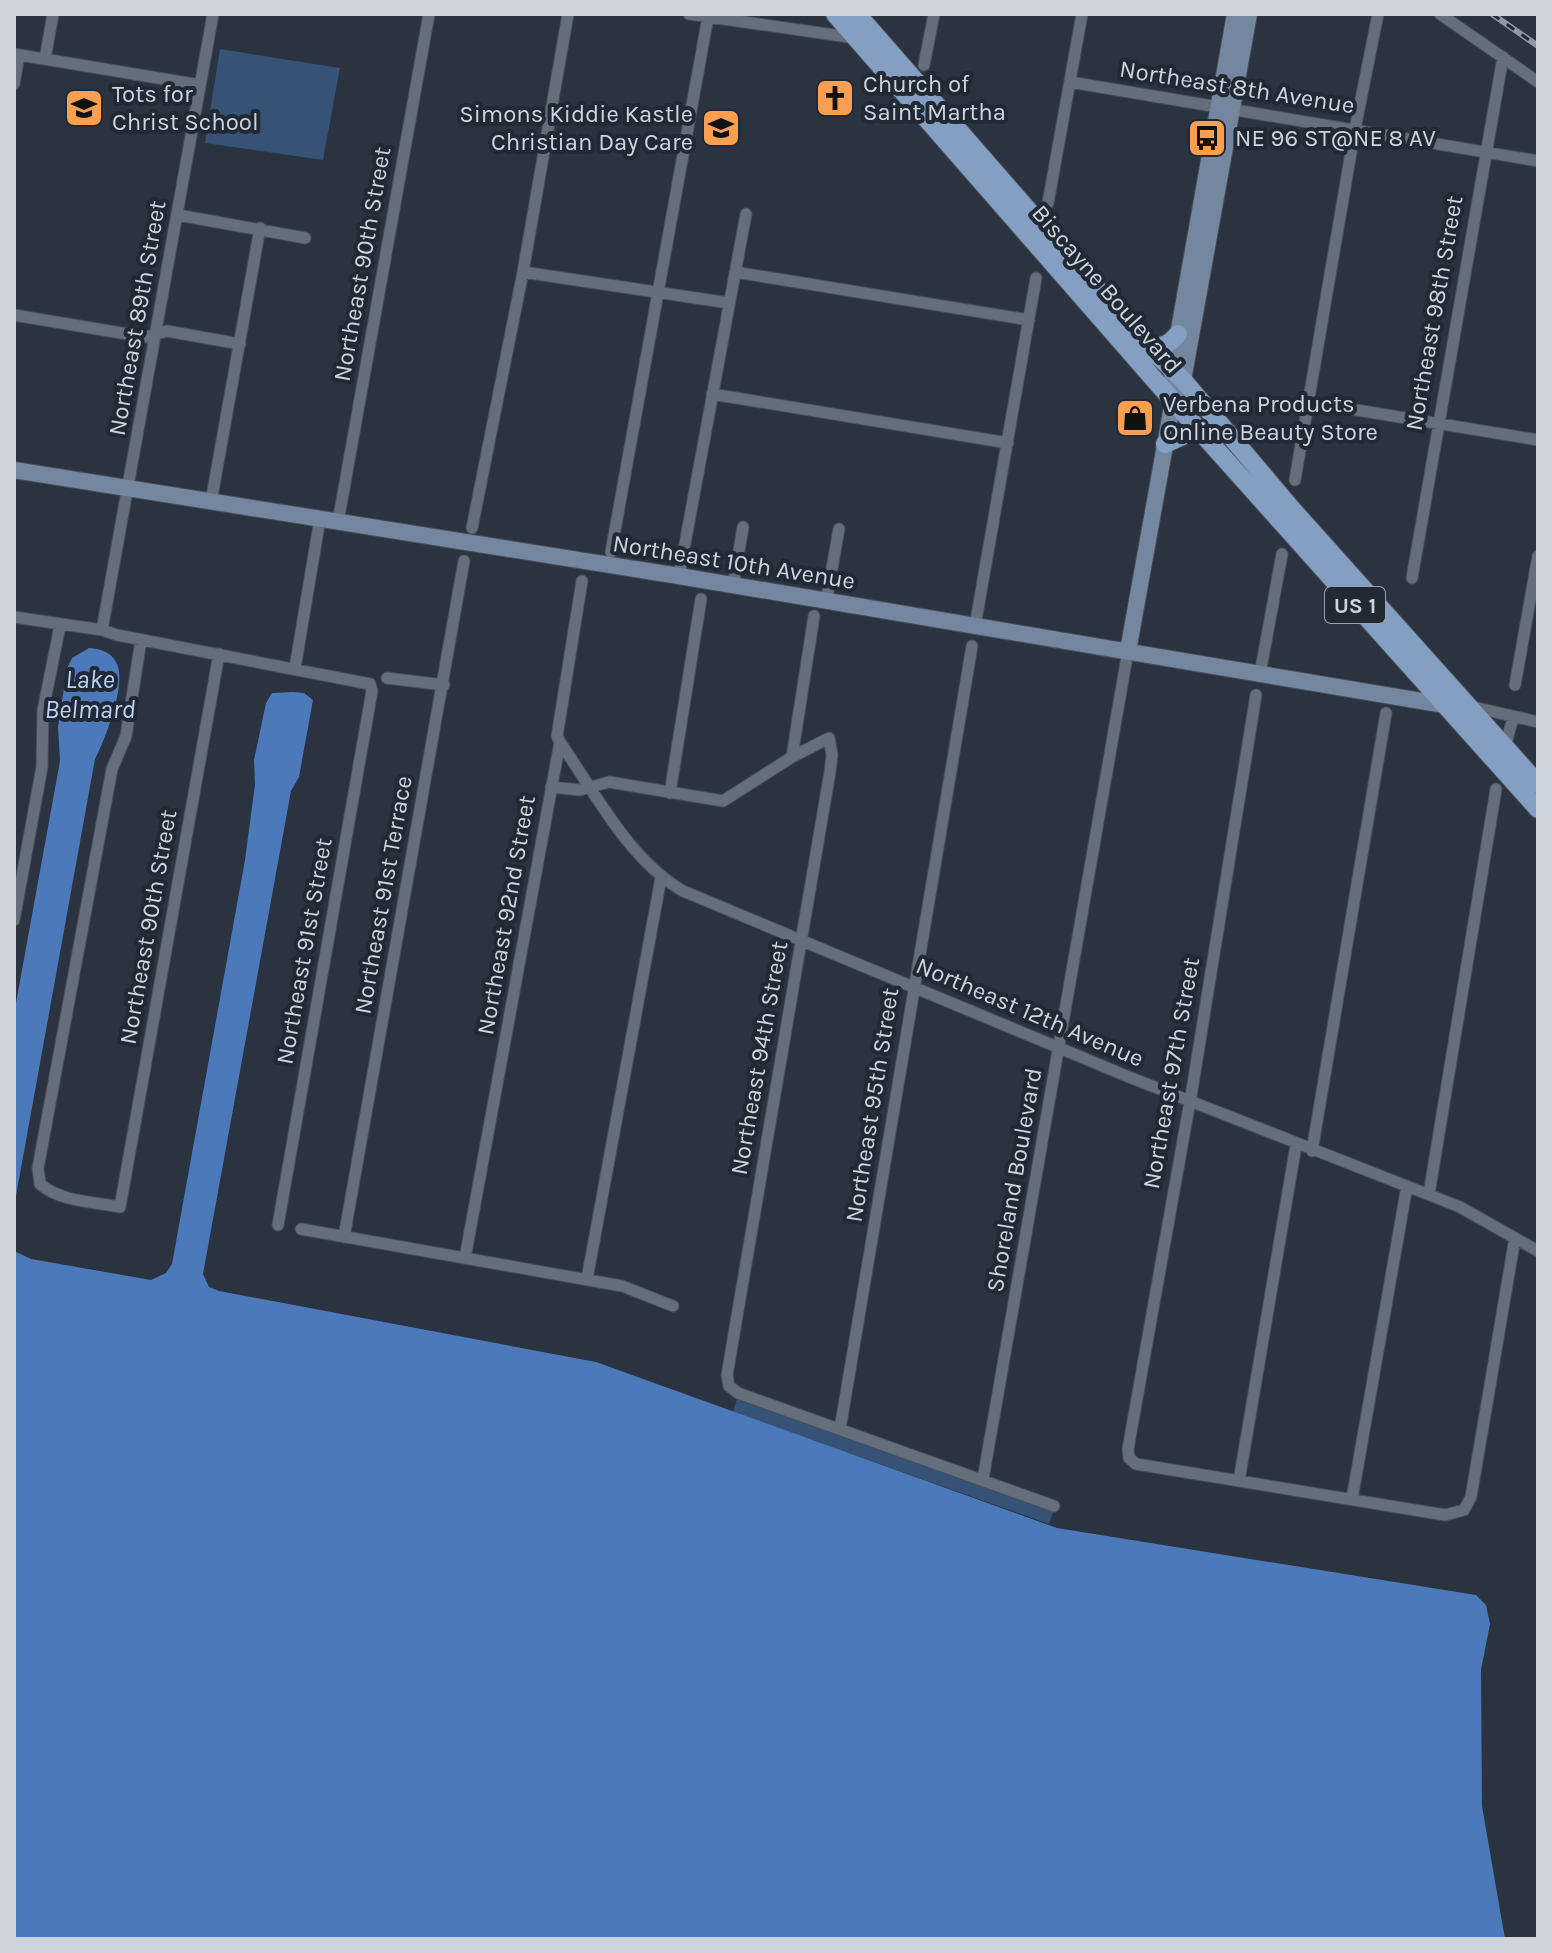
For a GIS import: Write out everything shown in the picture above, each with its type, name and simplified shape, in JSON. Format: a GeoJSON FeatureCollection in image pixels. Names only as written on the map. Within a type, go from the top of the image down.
{"type":"FeatureCollection","features":[{"type":"Feature","properties":{"kind":"main road","name":"Biscayne Boulevard"},"geometry":{"type":"LineString","coordinates":[[835,14],[1173,401],[1538,809]]}},
{"type":"Feature","properties":{"kind":"main road","name":"Biscayne Boulevard"},"geometry":{"type":"LineString","coordinates":[[857,14],[1145,344],[1177,375],[1291,508],[1538,784]]}},
{"type":"Feature","properties":{"kind":"main road"},"geometry":{"type":"LineString","coordinates":[[856,38],[886,46]]}},
{"type":"Feature","properties":{"kind":"main road"},"geometry":{"type":"LineString","coordinates":[[959,156],[974,157],[991,168]]}},
{"type":"Feature","properties":{"kind":"main road"},"geometry":{"type":"LineString","coordinates":[[1145,344],[1170,344],[1178,334]]}},
{"type":"Feature","properties":{"kind":"main road"},"geometry":{"type":"LineString","coordinates":[[1165,444],[1189,433],[1203,434]]}},
{"type":"Feature","properties":{"kind":"street"},"geometry":{"type":"LineString","coordinates":[[45,59],[53,14]]}},
{"type":"Feature","properties":{"kind":"street","name":"Northeast 89th Street"},"geometry":{"type":"LineString","coordinates":[[102,630],[213,14]]}},
{"type":"Feature","properties":{"kind":"street","name":"Northeast 90th Street"},"geometry":{"type":"LineString","coordinates":[[338,522],[429,14]]}},
{"type":"Feature","properties":{"kind":"street"},"geometry":{"type":"LineString","coordinates":[[472,528],[523,272],[568,14]]}},
{"type":"Feature","properties":{"kind":"street"},"geometry":{"type":"LineString","coordinates":[[689,14],[856,38]]}},
{"type":"Feature","properties":{"kind":"street"},"geometry":{"type":"LineString","coordinates":[[786,29],[789,14]]}},
{"type":"Feature","properties":{"kind":"street"},"geometry":{"type":"LineString","coordinates":[[924,65],[934,14]]}},
{"type":"Feature","properties":{"kind":"street"},"geometry":{"type":"LineString","coordinates":[[1048,203],[1082,14]]}},
{"type":"Feature","properties":{"kind":"street"},"geometry":{"type":"LineString","coordinates":[[1128,651],[1225,109],[1235,14]]}},
{"type":"Feature","properties":{"kind":"street"},"geometry":{"type":"LineString","coordinates":[[1177,375],[1178,334],[1225,109],[1249,14]]}},
{"type":"Feature","properties":{"kind":"street"},"geometry":{"type":"LineString","coordinates":[[1295,480],[1355,129],[1378,14]]}},
{"type":"Feature","properties":{"kind":"street"},"geometry":{"type":"LineString","coordinates":[[1440,14],[1538,82]]}},
{"type":"Feature","properties":{"kind":"street"},"geometry":{"type":"LineString","coordinates":[[611,552],[708,17]]}},
{"type":"Feature","properties":{"kind":"street"},"geometry":{"type":"LineString","coordinates":[[14,84],[17,54],[200,85]]}},
{"type":"Feature","properties":{"kind":"street","name":"Northeast 98th Street"},"geometry":{"type":"LineString","coordinates":[[1412,578],[1503,57]]}},
{"type":"Feature","properties":{"kind":"street","name":"Northeast 8th Avenue"},"geometry":{"type":"LineString","coordinates":[[1070,82],[1538,161]]}},
{"type":"Feature","properties":{"kind":"street"},"geometry":{"type":"LineString","coordinates":[[679,576],[746,214]]}},
{"type":"Feature","properties":{"kind":"street"},"geometry":{"type":"LineString","coordinates":[[178,215],[305,238]]}},
{"type":"Feature","properties":{"kind":"street"},"geometry":{"type":"LineString","coordinates":[[211,502],[260,228]]}},
{"type":"Feature","properties":{"kind":"street"},"geometry":{"type":"LineString","coordinates":[[523,272],[729,303]]}},
{"type":"Feature","properties":{"kind":"street"},"geometry":{"type":"LineString","coordinates":[[735,272],[1029,320]]}},
{"type":"Feature","properties":{"kind":"street"},"geometry":{"type":"LineString","coordinates":[[975,626],[1036,278]]}},
{"type":"Feature","properties":{"kind":"street"},"geometry":{"type":"LineString","coordinates":[[14,315],[145,337],[167,331],[240,344]]}},
{"type":"Feature","properties":{"kind":"street"},"geometry":{"type":"LineString","coordinates":[[712,394],[1008,443]]}},
{"type":"Feature","properties":{"kind":"street"},"geometry":{"type":"LineString","coordinates":[[1308,402],[1538,440]]}},
{"type":"Feature","properties":{"kind":"street","name":"Northeast 10th Avenue"},"geometry":{"type":"LineString","coordinates":[[14,470],[679,576],[1445,705]]}},
{"type":"Feature","properties":{"kind":"street"},"geometry":{"type":"LineString","coordinates":[[14,617],[102,630],[295,668],[320,519]]}},
{"type":"Feature","properties":{"kind":"street"},"geometry":{"type":"LineString","coordinates":[[733,586],[743,527]]}},
{"type":"Feature","properties":{"kind":"street"},"geometry":{"type":"LineString","coordinates":[[826,602],[839,529]]}},
{"type":"Feature","properties":{"kind":"street"},"geometry":{"type":"LineString","coordinates":[[1260,674],[1282,554]]}},
{"type":"Feature","properties":{"kind":"street"},"geometry":{"type":"LineString","coordinates":[[1515,685],[1538,556]]}},
{"type":"Feature","properties":{"kind":"street","name":"Northeast 91st Terrace"},"geometry":{"type":"LineString","coordinates":[[344,1237],[464,561]]}},
{"type":"Feature","properties":{"kind":"street","name":"Northeast 92nd Street"},"geometry":{"type":"LineString","coordinates":[[465,1258],[560,742],[557,736],[582,581]]}},
{"type":"Feature","properties":{"kind":"street"},"geometry":{"type":"LineString","coordinates":[[670,793],[701,599]]}},
{"type":"Feature","properties":{"kind":"street"},"geometry":{"type":"LineString","coordinates":[[551,787],[580,790],[609,782],[723,801],[792,757],[814,616]]}},
{"type":"Feature","properties":{"kind":"street"},"geometry":{"type":"LineString","coordinates":[[14,920],[42,767],[43,710],[60,626]]}},
{"type":"Feature","properties":{"kind":"street","name":"Northeast 90th Street"},"geometry":{"type":"LineString","coordinates":[[141,640],[126,736],[109,784],[38,1168],[40,1184],[52,1194],[120,1207],[219,654]]}},
{"type":"Feature","properties":{"kind":"street","name":"Northeast 95th Street"},"geometry":{"type":"LineString","coordinates":[[840,1429],[972,646]]}},
{"type":"Feature","properties":{"kind":"street","name":"Shoreland Boulevard"},"geometry":{"type":"LineString","coordinates":[[983,1479],[1128,651]]}},
{"type":"Feature","properties":{"kind":"street","name":"Northeast 91st Street"},"geometry":{"type":"LineString","coordinates":[[278,1225],[372,691],[370,684],[295,668]]}},
{"type":"Feature","properties":{"kind":"street"},"geometry":{"type":"LineString","coordinates":[[387,678],[444,685]]}},
{"type":"Feature","properties":{"kind":"street","name":"Northeast 97th Street"},"geometry":{"type":"LineString","coordinates":[[1239,1481],[1136,1464],[1129,1458],[1128,1449],[1256,695]]}},
{"type":"Feature","properties":{"kind":"street"},"geometry":{"type":"LineString","coordinates":[[1468,706],[1538,722]]}},
{"type":"Feature","properties":{"kind":"street"},"geometry":{"type":"LineString","coordinates":[[1312,1151],[1386,713]]}},
{"type":"Feature","properties":{"kind":"street"},"geometry":{"type":"LineString","coordinates":[[1505,747],[1513,718]]}},
{"type":"Feature","properties":{"kind":"street","name":"Northeast 94th Street"},"geometry":{"type":"LineString","coordinates":[[792,757],[829,738],[832,755],[727,1375],[729,1386],[738,1393],[840,1429]]}},
{"type":"Feature","properties":{"kind":"street","name":"Northeast 12th Avenue"},"geometry":{"type":"LineString","coordinates":[[560,742],[636,853],[661,878],[706,902],[1296,1145],[1429,1194],[1480,1217],[1538,1251]]}},
{"type":"Feature","properties":{"kind":"street"},"geometry":{"type":"LineString","coordinates":[[1429,1194],[1496,789]]}},
{"type":"Feature","properties":{"kind":"street"},"geometry":{"type":"LineString","coordinates":[[587,1279],[661,878]]}},
{"type":"Feature","properties":{"kind":"street"},"geometry":{"type":"LineString","coordinates":[[1296,1145],[1239,1481],[1445,1515],[1464,1510],[1471,1497],[1515,1238]]}},
{"type":"Feature","properties":{"kind":"street"},"geometry":{"type":"LineString","coordinates":[[1352,1499],[1407,1186]]}},
{"type":"Feature","properties":{"kind":"street"},"geometry":{"type":"LineString","coordinates":[[301,1229],[622,1286],[673,1306]]}},
{"type":"Feature","properties":{"kind":"street"},"geometry":{"type":"LineString","coordinates":[[840,1429],[1054,1506]]}},
{"type":"Feature","properties":{"kind":"shaded area"},"geometry":{"type":"Polygon","coordinates":[[[220,49],[340,68],[323,160],[205,143],[220,49]]]}},
{"type":"Feature","properties":{"kind":"shaded area"},"geometry":{"type":"Polygon","coordinates":[[[737,1399],[1054,1510],[1049,1524],[733,1412],[737,1399]]]}},
{"type":"Feature","properties":{"kind":"water","name":"Lake Belmard"},"geometry":{"type":"Polygon","coordinates":[[[89,648],[104,651],[114,658],[119,682],[109,725],[95,759],[14,1207],[14,1014],[60,761],[58,727],[67,668],[72,658],[89,648]]]}},
{"type":"Feature","properties":{"kind":"water"},"geometry":{"type":"Polygon","coordinates":[[[272,693],[304,693],[313,700],[299,777],[291,791],[203,1274],[209,1287],[596,1362],[1057,1528],[1476,1595],[1486,1605],[1490,1624],[1481,1670],[1482,1806],[1505,1939],[14,1939],[14,1251],[31,1259],[151,1280],[166,1273],[172,1264],[245,860],[255,784],[254,760],[266,703],[272,693]]]}},
{"type":"Feature","properties":{"kind":"railway"},"geometry":{"type":"LineString","coordinates":[[1492,14],[1538,46]]}},
{"type":"Feature","properties":{"kind":"place","name":"Church of Saint Martha"},"geometry":{"type":"Point","coordinates":[835,98]}},
{"type":"Feature","properties":{"kind":"place","name":"Tots for Christ School"},"geometry":{"type":"Point","coordinates":[84,108]}},
{"type":"Feature","properties":{"kind":"place","name":"Simons Kiddie Kastle Christian Day Care"},"geometry":{"type":"Point","coordinates":[721,128]}},
{"type":"Feature","properties":{"kind":"place","name":"NE 96 ST@NE 8 AV"},"geometry":{"type":"Point","coordinates":[1207,138]}},
{"type":"Feature","properties":{"kind":"place","name":"Verbena Products Online Beauty Store"},"geometry":{"type":"Point","coordinates":[1135,418]}}]}
